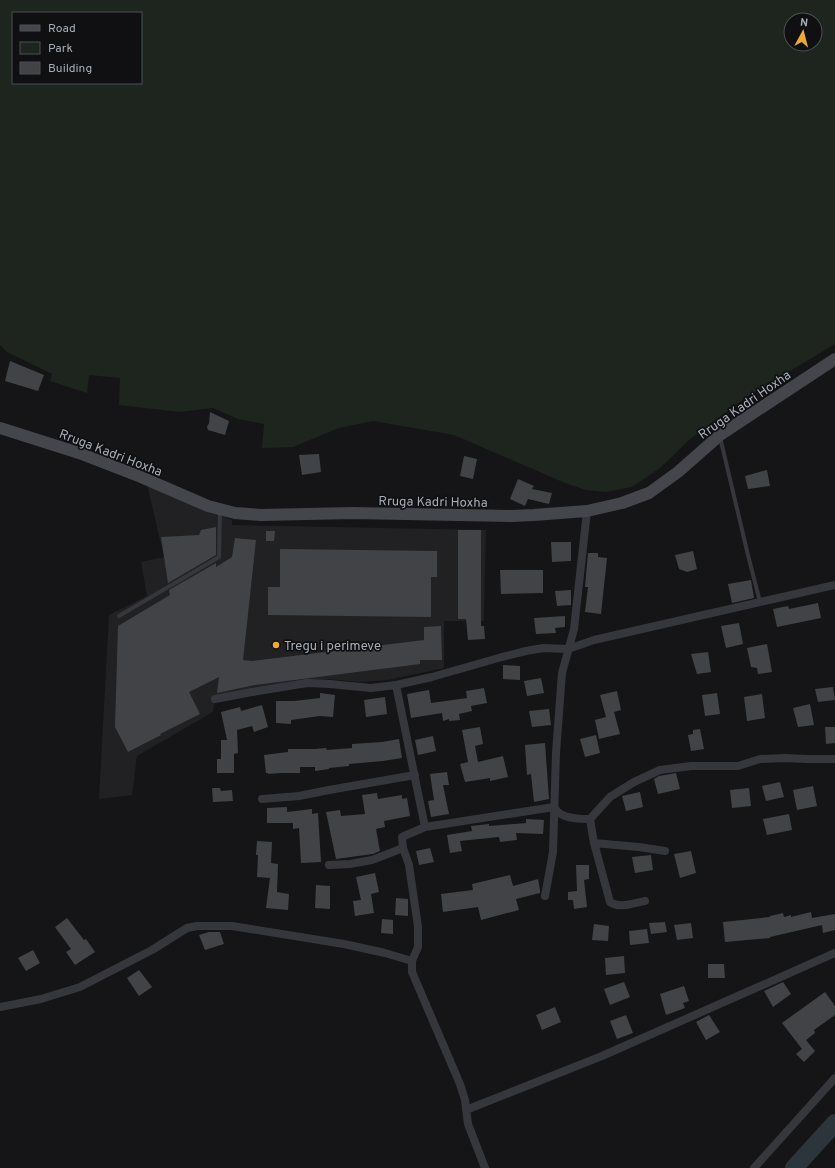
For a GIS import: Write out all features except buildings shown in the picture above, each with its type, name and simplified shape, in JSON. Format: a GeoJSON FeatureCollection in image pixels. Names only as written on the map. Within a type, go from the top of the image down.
{"type":"FeatureCollection","features":[{"type":"Feature","properties":{"kind":"main road","name":"Rruga Kadri Hoxha"},"geometry":{"type":"LineString","coordinates":[[0,428],[79,453],[197,501],[235,513],[261,515],[353,513],[512,516],[587,511],[622,503],[649,493],[678,472],[720,434],[835,358]]}},
{"type":"Feature","properties":{"kind":"street"},"geometry":{"type":"LineString","coordinates":[[545,896],[553,852],[556,752],[562,673],[574,629],[587,511]]}},
{"type":"Feature","properties":{"kind":"street"},"geometry":{"type":"LineString","coordinates":[[215,699],[307,683],[371,688],[396,685],[432,677],[526,651],[543,648],[568,648],[594,640],[835,585]]}},
{"type":"Feature","properties":{"kind":"street"},"geometry":{"type":"LineString","coordinates":[[396,685],[425,827]]}},
{"type":"Feature","properties":{"kind":"street"},"geometry":{"type":"LineString","coordinates":[[554,807],[558,812],[567,816],[578,819],[590,819],[610,797],[634,782],[660,770],[691,766],[738,766],[766,759],[835,759]]}},
{"type":"Feature","properties":{"kind":"street"},"geometry":{"type":"LineString","coordinates":[[262,799],[299,796],[415,775]]}},
{"type":"Feature","properties":{"kind":"street"},"geometry":{"type":"LineString","coordinates":[[485,1168],[468,1124],[465,1100],[460,1084],[412,972],[412,961],[418,947],[418,927],[409,865],[403,848],[402,837],[425,827],[554,807]]}},
{"type":"Feature","properties":{"kind":"street"},"geometry":{"type":"LineString","coordinates":[[590,819],[594,843],[610,902],[614,905],[620,905],[644,901]]}},
{"type":"Feature","properties":{"kind":"street"},"geometry":{"type":"LineString","coordinates":[[594,843],[665,851]]}},
{"type":"Feature","properties":{"kind":"street"},"geometry":{"type":"LineString","coordinates":[[329,865],[350,864],[372,860],[403,848]]}},
{"type":"Feature","properties":{"kind":"street"},"geometry":{"type":"LineString","coordinates":[[0,1008],[40,999],[80,987],[152,950],[188,928],[197,926],[232,926],[344,944],[385,953],[412,961]]}},
{"type":"Feature","properties":{"kind":"street"},"geometry":{"type":"LineString","coordinates":[[466,1110],[602,1056],[835,953]]}},
{"type":"Feature","properties":{"kind":"street"},"geometry":{"type":"LineString","coordinates":[[754,1168],[835,1078]]}},
{"type":"Feature","properties":{"kind":"lane"},"geometry":{"type":"LineString","coordinates":[[720,434],[760,602]]}},
{"type":"Feature","properties":{"kind":"lane"},"geometry":{"type":"LineString","coordinates":[[118,616],[219,557],[220,509]]}},
{"type":"Feature","properties":{"kind":"shaded area","name":"Tregu i perimeve"},"geometry":{"type":"Polygon","coordinates":[[[147,484],[232,520],[232,525],[486,530],[484,621],[444,621],[444,668],[388,680],[360,682],[328,679],[255,688],[224,698],[214,704],[213,712],[137,756],[132,795],[99,799],[109,615],[147,596],[141,562],[164,557],[147,484]]]}},
{"type":"Feature","properties":{"kind":"green space"},"geometry":{"type":"Polygon","coordinates":[[[0,0],[835,0],[835,344],[745,398],[689,440],[660,468],[632,487],[606,492],[586,490],[565,483],[454,435],[373,421],[339,428],[293,447],[262,448],[264,424],[238,419],[213,408],[179,412],[119,405],[120,378],[89,375],[87,393],[50,381],[52,374],[7,352],[0,345],[0,0]]]}},
{"type":"Feature","properties":{"kind":"waterway"},"geometry":{"type":"LineString","coordinates":[[794,1168],[835,1123]]}},
{"type":"Feature","properties":{"kind":"place","name":"Tregu i perimeve"},"geometry":{"type":"Point","coordinates":[276,645]}}]}
